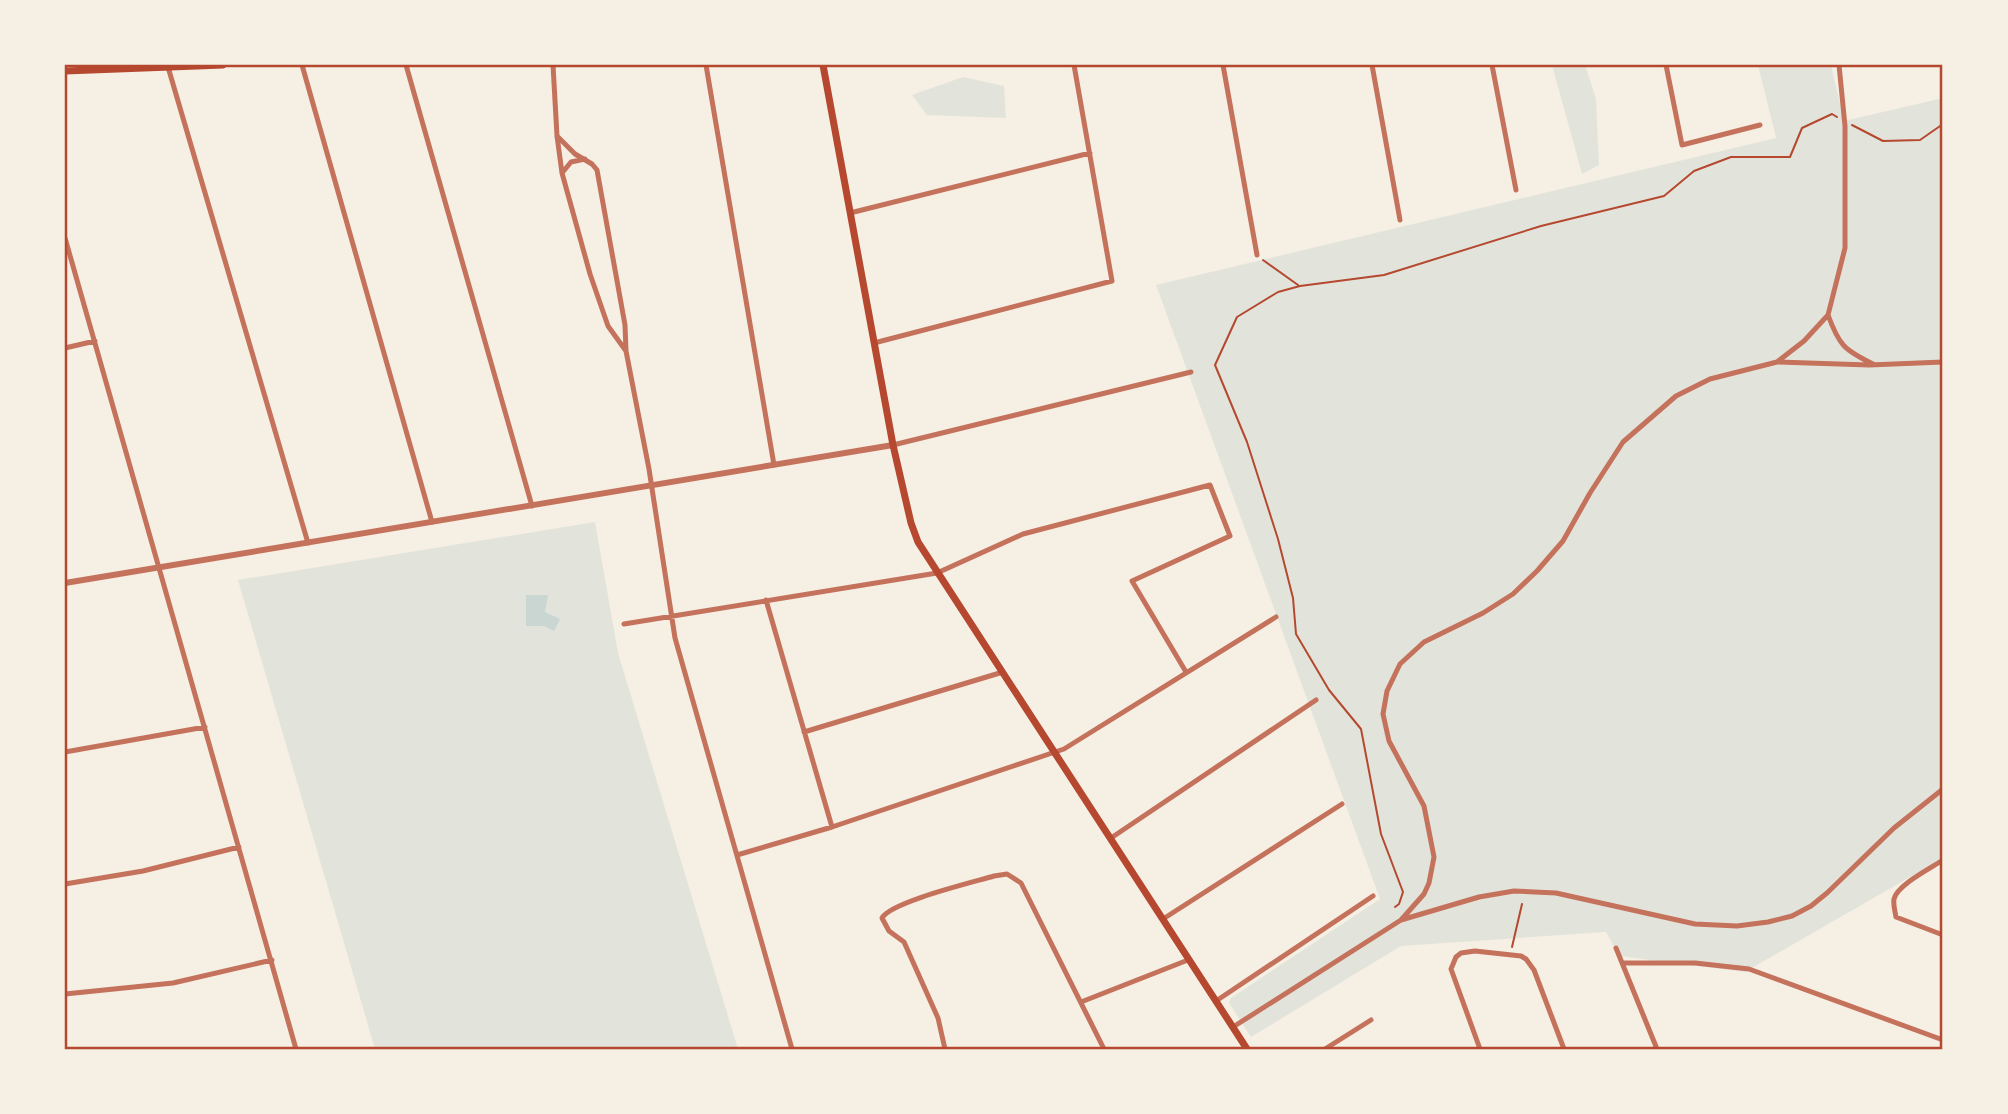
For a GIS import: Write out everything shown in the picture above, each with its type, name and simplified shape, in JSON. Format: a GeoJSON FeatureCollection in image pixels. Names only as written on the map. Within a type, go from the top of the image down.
{"type":"FeatureCollection","features":[{"type":"Feature","properties":{"kind":"main road"},"geometry":{"type":"LineString","coordinates":[[65,71],[223,65]]}},
{"type":"Feature","properties":{"kind":"main road"},"geometry":{"type":"LineString","coordinates":[[823,65],[893,445],[918,542],[1247,1049]]}},
{"type":"Feature","properties":{"kind":"street"},"geometry":{"type":"LineString","coordinates":[[65,65],[65,71]]}},
{"type":"Feature","properties":{"kind":"street"},"geometry":{"type":"LineString","coordinates":[[302,65],[432,522]]}},
{"type":"Feature","properties":{"kind":"street"},"geometry":{"type":"LineString","coordinates":[[406,65],[532,506]]}},
{"type":"Feature","properties":{"kind":"street"},"geometry":{"type":"LineString","coordinates":[[554,65],[557,136],[562,173],[590,274],[608,326],[626,351]]}},
{"type":"Feature","properties":{"kind":"street"},"geometry":{"type":"LineString","coordinates":[[706,65],[774,465]]}},
{"type":"Feature","properties":{"kind":"street"},"geometry":{"type":"LineString","coordinates":[[874,343],[1112,281],[1074,65]]}},
{"type":"Feature","properties":{"kind":"street"},"geometry":{"type":"LineString","coordinates":[[1223,65],[1256,255]]}},
{"type":"Feature","properties":{"kind":"street"},"geometry":{"type":"LineString","coordinates":[[1372,65],[1400,220]]}},
{"type":"Feature","properties":{"kind":"street"},"geometry":{"type":"LineString","coordinates":[[1492,65],[1516,190]]}},
{"type":"Feature","properties":{"kind":"street"},"geometry":{"type":"LineString","coordinates":[[1666,65],[1682,145],[1760,125]]}},
{"type":"Feature","properties":{"kind":"street"},"geometry":{"type":"LineString","coordinates":[[1777,362],[1804,341],[1828,315],[1845,248],[1844,121],[1839,65]]}},
{"type":"Feature","properties":{"kind":"street"},"geometry":{"type":"LineString","coordinates":[[168,67],[308,543]]}},
{"type":"Feature","properties":{"kind":"street"},"geometry":{"type":"LineString","coordinates":[[557,136],[597,170],[625,325],[626,351],[651,486],[670,617],[792,1049]]}},
{"type":"Feature","properties":{"kind":"street"},"geometry":{"type":"LineString","coordinates":[[850,213],[1090,153]]}},
{"type":"Feature","properties":{"kind":"street"},"geometry":{"type":"LineString","coordinates":[[562,173],[571,162],[585,159]]}},
{"type":"Feature","properties":{"kind":"street"},"geometry":{"type":"LineString","coordinates":[[65,238],[296,1049]]}},
{"type":"Feature","properties":{"kind":"street"},"geometry":{"type":"LineString","coordinates":[[1828,315],[1842,346],[1875,365]]}},
{"type":"Feature","properties":{"kind":"street"},"geometry":{"type":"LineString","coordinates":[[65,348],[95,341]]}},
{"type":"Feature","properties":{"kind":"street"},"geometry":{"type":"LineString","coordinates":[[1401,920],[1424,894],[1434,857],[1424,806],[1389,741],[1383,714],[1387,691],[1400,664],[1424,642],[1483,613],[1513,594],[1537,571],[1563,541],[1623,442],[1668,401],[1710,379],[1777,362],[1875,365],[1943,362]]}},
{"type":"Feature","properties":{"kind":"street"},"geometry":{"type":"LineString","coordinates":[[65,583],[893,445],[1191,372]]}},
{"type":"Feature","properties":{"kind":"street"},"geometry":{"type":"LineString","coordinates":[[624,624],[937,573],[1023,534],[1210,485],[1230,536],[1132,582],[1186,672]]}},
{"type":"Feature","properties":{"kind":"street"},"geometry":{"type":"LineString","coordinates":[[766,600],[832,827]]}},
{"type":"Feature","properties":{"kind":"street"},"geometry":{"type":"LineString","coordinates":[[737,855],[832,827],[1055,753],[1276,617]]}},
{"type":"Feature","properties":{"kind":"street"},"geometry":{"type":"LineString","coordinates":[[804,732],[1003,672]]}},
{"type":"Feature","properties":{"kind":"street"},"geometry":{"type":"LineString","coordinates":[[1111,838],[1316,700]]}},
{"type":"Feature","properties":{"kind":"street"},"geometry":{"type":"LineString","coordinates":[[65,752],[205,727]]}},
{"type":"Feature","properties":{"kind":"street"},"geometry":{"type":"LineString","coordinates":[[1233,1027],[1401,920],[1446,905],[1514,891],[1556,893],[1695,923],[1737,926],[1792,916],[1827,893],[1894,828],[1943,789]]}},
{"type":"Feature","properties":{"kind":"street"},"geometry":{"type":"LineString","coordinates":[[1163,919],[1342,804]]}},
{"type":"Feature","properties":{"kind":"street"},"geometry":{"type":"LineString","coordinates":[[65,884],[143,871],[239,847]]}},
{"type":"Feature","properties":{"kind":"street"},"geometry":{"type":"LineString","coordinates":[[1943,860],[1900,888],[1894,898],[1896,916],[1943,935]]}},
{"type":"Feature","properties":{"kind":"street"},"geometry":{"type":"LineString","coordinates":[[945,1049],[938,1018],[904,942],[884,925],[882,918],[885,912],[906,902],[1007,874],[1021,883],[1104,1049]]}},
{"type":"Feature","properties":{"kind":"street"},"geometry":{"type":"LineString","coordinates":[[1216,1001],[1373,896]]}},
{"type":"Feature","properties":{"kind":"street"},"geometry":{"type":"LineString","coordinates":[[1616,948],[1657,1049]]}},
{"type":"Feature","properties":{"kind":"street"},"geometry":{"type":"LineString","coordinates":[[1480,1049],[1451,969],[1456,957],[1461,953],[1475,951],[1510,954],[1527,959],[1534,970],[1564,1049]]}},
{"type":"Feature","properties":{"kind":"street"},"geometry":{"type":"LineString","coordinates":[[65,994],[173,983],[272,960]]}},
{"type":"Feature","properties":{"kind":"street"},"geometry":{"type":"LineString","coordinates":[[1080,1002],[1188,960]]}},
{"type":"Feature","properties":{"kind":"street"},"geometry":{"type":"LineString","coordinates":[[1622,963],[1695,963],[1749,970],[1943,1040]]}},
{"type":"Feature","properties":{"kind":"street"},"geometry":{"type":"LineString","coordinates":[[1325,1049],[1371,1020]]}},
{"type":"Feature","properties":{"kind":"path"},"geometry":{"type":"LineString","coordinates":[[1395,907],[1399,904],[1403,892],[1381,834],[1361,729],[1329,691],[1296,634],[1293,598],[1278,539],[1247,442],[1215,365],[1237,317],[1278,292],[1300,286],[1384,275],[1541,226],[1664,196],[1694,171],[1731,157],[1790,157],[1802,128],[1832,114],[1882,141],[1920,140],[1943,124]]}},
{"type":"Feature","properties":{"kind":"path"},"geometry":{"type":"LineString","coordinates":[[1256,255],[1300,286]]}},
{"type":"Feature","properties":{"kind":"path"},"geometry":{"type":"LineString","coordinates":[[1510,954],[1522,904]]}},
{"type":"Feature","properties":{"kind":"shaded area"},"geometry":{"type":"Polygon","coordinates":[[[1552,65],[1585,65],[1596,99],[1599,165],[1582,174],[1552,65]]]}},
{"type":"Feature","properties":{"kind":"shaded area"},"geometry":{"type":"Polygon","coordinates":[[[1758,65],[1831,65],[1844,121],[1943,98],[1943,858],[1745,972],[1619,956],[1606,932],[1401,946],[1251,1037],[1229,1003],[1231,998],[1380,899],[1156,285],[1776,138],[1758,65]]]}},
{"type":"Feature","properties":{"kind":"shaded area"},"geometry":{"type":"Polygon","coordinates":[[[963,77],[1004,86],[1006,118],[927,115],[912,95],[963,77]]]}},
{"type":"Feature","properties":{"kind":"shaded area"},"geometry":{"type":"Polygon","coordinates":[[[595,522],[618,653],[738,1049],[375,1049],[238,580],[595,522]]]}},
{"type":"Feature","properties":{"kind":"shaded area"},"geometry":{"type":"Polygon","coordinates":[[[526,595],[548,595],[545,612],[560,619],[554,631],[544,626],[526,626],[526,595]]]}}]}
